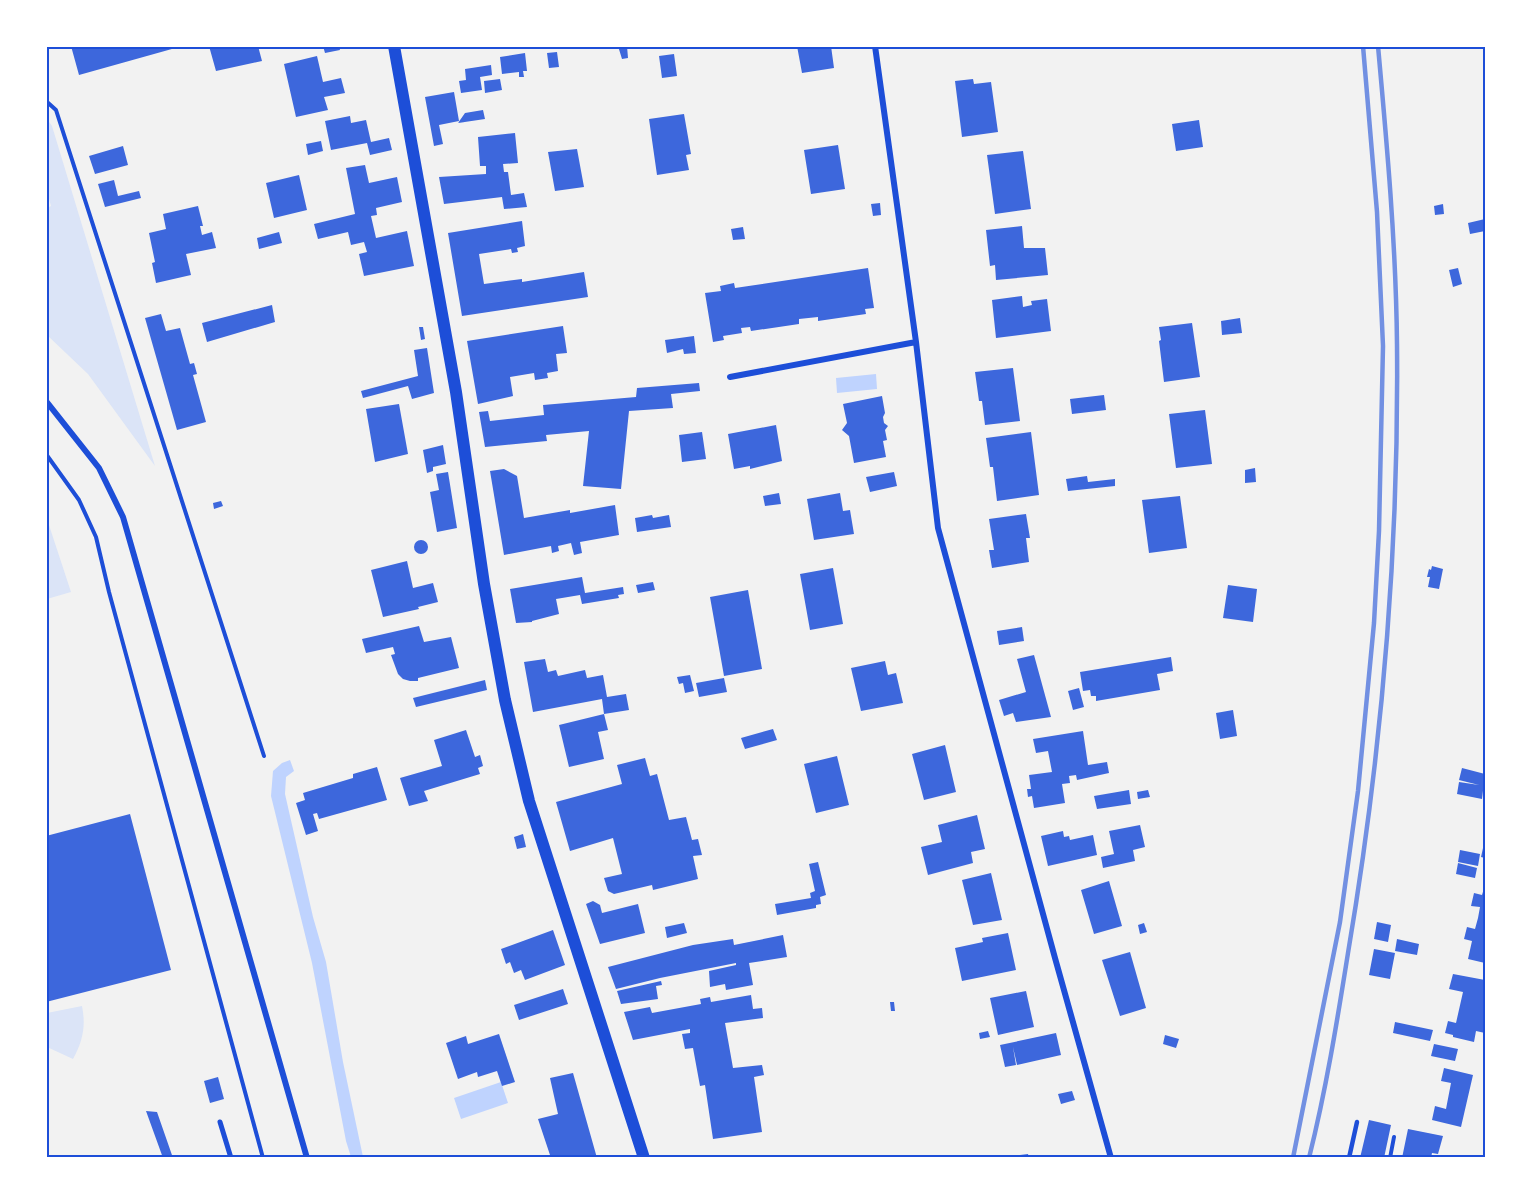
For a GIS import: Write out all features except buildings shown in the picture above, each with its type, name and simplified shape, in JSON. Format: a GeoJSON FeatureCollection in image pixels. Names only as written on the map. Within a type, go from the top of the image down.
{"type":"FeatureCollection","features":[{"type":"Feature","properties":{"kind":"main road"},"geometry":{"type":"LineString","coordinates":[[394,46],[456,392],[484,584],[505,700],[529,801],[644,1158]]}},
{"type":"Feature","properties":{"kind":"street"},"geometry":{"type":"LineString","coordinates":[[875,46],[939,528],[1111,1158]]}},
{"type":"Feature","properties":{"kind":"street"},"geometry":{"type":"LineString","coordinates":[[730,377],[916,342]]}},
{"type":"Feature","properties":{"kind":"street"},"geometry":{"type":"LineString","coordinates":[[46,401],[99,468],[123,517],[307,1158]]}},
{"type":"Feature","properties":{"kind":"street"},"geometry":{"type":"LineString","coordinates":[[220,1122],[231,1158]]}},
{"type":"Feature","properties":{"kind":"lane"},"geometry":{"type":"LineString","coordinates":[[1349,1158],[1357,1122]]}},
{"type":"Feature","properties":{"kind":"path"},"geometry":{"type":"LineString","coordinates":[[46,101],[56,111],[60,122],[264,756]]}},
{"type":"Feature","properties":{"kind":"path"},"geometry":{"type":"LineString","coordinates":[[46,454],[80,500],[96,537],[263,1158]]}},
{"type":"Feature","properties":{"kind":"path"},"geometry":{"type":"LineString","coordinates":[[1390,1158],[1394,1137]]}},
{"type":"Feature","properties":{"kind":"shaded area"},"geometry":{"type":"Polygon","coordinates":[[[47,119],[52,126],[155,466],[88,374],[47,335],[46,209],[51,206],[46,188],[47,119]]]}},
{"type":"Feature","properties":{"kind":"shaded area"},"geometry":{"type":"Polygon","coordinates":[[[47,519],[71,592],[46,599],[47,519]]]}},
{"type":"Feature","properties":{"kind":"shaded area"},"geometry":{"type":"Polygon","coordinates":[[[82,1006],[83,1033],[73,1059],[47,1047],[47,1013],[82,1006]]]}},
{"type":"Feature","properties":{"kind":"water"},"geometry":{"type":"Polygon","coordinates":[[[876,374],[877,389],[837,393],[836,378],[876,374]]]}},
{"type":"Feature","properties":{"kind":"water"},"geometry":{"type":"Polygon","coordinates":[[[290,760],[294,771],[286,777],[285,794],[313,917],[326,962],[343,1062],[363,1157],[351,1157],[346,1141],[312,963],[271,796],[273,771],[282,763],[290,760]]]}},
{"type":"Feature","properties":{"kind":"water"},"geometry":{"type":"Polygon","coordinates":[[[501,1082],[508,1103],[461,1119],[454,1098],[501,1082]]]}},
{"type":"Feature","properties":{"kind":"railway"},"geometry":{"type":"LineString","coordinates":[[1293,1158],[1340,922],[1358,791],[1374,623],[1379,531],[1383,346],[1377,212],[1363,46]]}},
{"type":"Feature","properties":{"kind":"railway"},"geometry":{"type":"LineString","coordinates":[[1309,1158],[1331,1056],[1360,877],[1379,726],[1391,573],[1395,497],[1397,344],[1391,195],[1378,46]]}}]}
